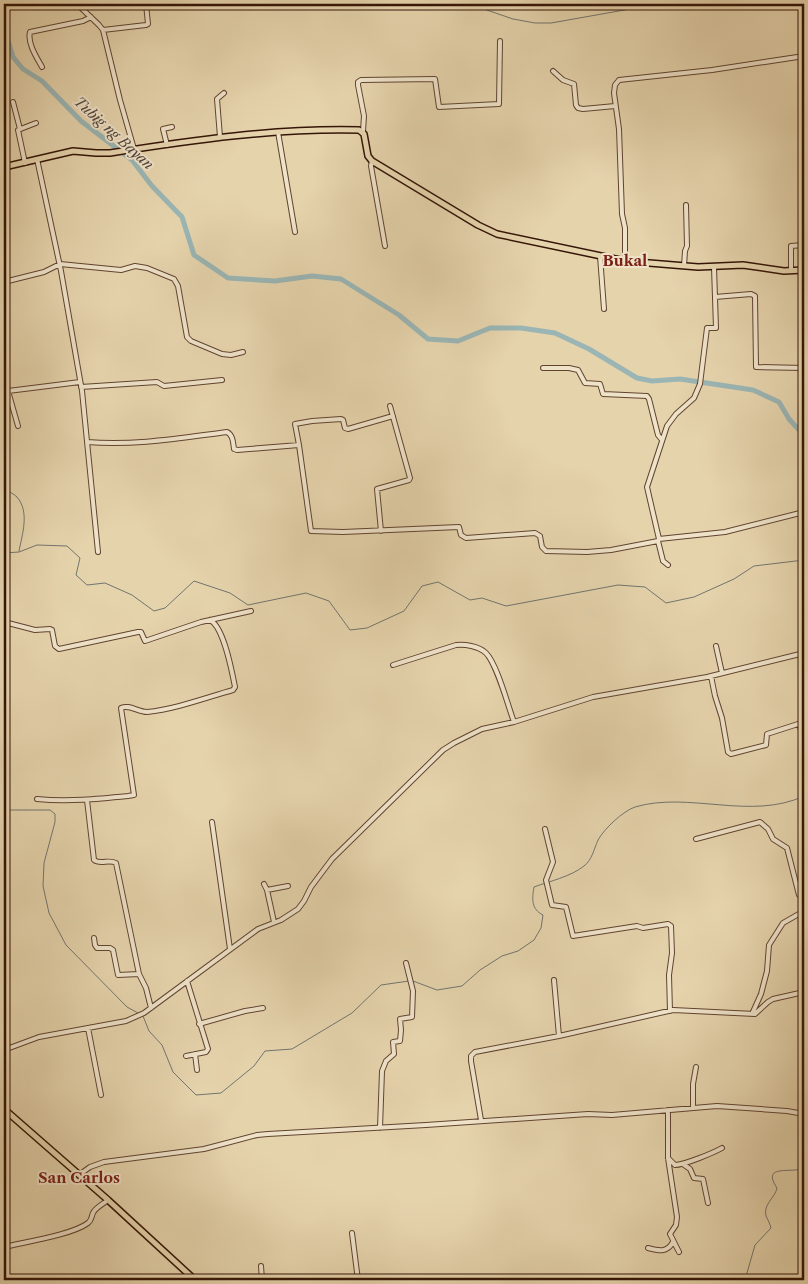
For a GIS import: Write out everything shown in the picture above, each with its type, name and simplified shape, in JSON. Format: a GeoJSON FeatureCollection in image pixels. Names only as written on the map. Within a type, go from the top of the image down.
{"type":"FeatureCollection","features":[{"type":"Feature","properties":{"kind":"main road"},"geometry":{"type":"LineString","coordinates":[[4,167],[73,151],[96,153],[121,151],[220,137],[278,132],[320,130],[363,131],[368,156],[372,161],[478,225],[497,234],[625,261],[684,266],[714,267],[742,265],[791,271],[804,270]]}},
{"type":"Feature","properties":{"kind":"main road"},"geometry":{"type":"LineString","coordinates":[[4,1109],[108,1200],[195,1280]]}},
{"type":"Feature","properties":{"kind":"street"},"geometry":{"type":"LineString","coordinates":[[77,4],[103,30],[134,149]]}},
{"type":"Feature","properties":{"kind":"street"},"geometry":{"type":"LineString","coordinates":[[103,30],[148,24],[146,4]]}},
{"type":"Feature","properties":{"kind":"street"},"geometry":{"type":"LineString","coordinates":[[42,67],[34,51],[29,35],[30,32],[83,20],[91,16]]}},
{"type":"Feature","properties":{"kind":"street"},"geometry":{"type":"LineString","coordinates":[[363,131],[364,116],[358,85],[358,82],[361,80],[435,80],[439,107],[499,104],[500,41]]}},
{"type":"Feature","properties":{"kind":"street"},"geometry":{"type":"LineString","coordinates":[[625,261],[619,129],[615,106],[615,85],[619,80],[623,78],[712,70],[804,56]]}},
{"type":"Feature","properties":{"kind":"street"},"geometry":{"type":"LineString","coordinates":[[553,71],[563,80],[574,84],[578,108],[583,110],[615,106]]}},
{"type":"Feature","properties":{"kind":"street"},"geometry":{"type":"LineString","coordinates":[[220,137],[217,99],[224,93]]}},
{"type":"Feature","properties":{"kind":"street"},"geometry":{"type":"LineString","coordinates":[[13,102],[20,129],[18,132],[25,163]]}},
{"type":"Feature","properties":{"kind":"street"},"geometry":{"type":"LineString","coordinates":[[20,129],[36,123]]}},
{"type":"Feature","properties":{"kind":"street"},"geometry":{"type":"LineString","coordinates":[[167,145],[163,129],[172,127]]}},
{"type":"Feature","properties":{"kind":"street"},"geometry":{"type":"LineString","coordinates":[[278,132],[295,232]]}},
{"type":"Feature","properties":{"kind":"street"},"geometry":{"type":"LineString","coordinates":[[37,160],[60,264],[81,387],[98,552]]}},
{"type":"Feature","properties":{"kind":"street"},"geometry":{"type":"LineString","coordinates":[[372,161],[371,166],[385,246]]}},
{"type":"Feature","properties":{"kind":"street"},"geometry":{"type":"LineString","coordinates":[[684,266],[687,246],[686,205]]}},
{"type":"Feature","properties":{"kind":"street"},"geometry":{"type":"LineString","coordinates":[[791,271],[790,247],[804,245]]}},
{"type":"Feature","properties":{"kind":"street"},"geometry":{"type":"LineString","coordinates":[[600,256],[604,309]]}},
{"type":"Feature","properties":{"kind":"street"},"geometry":{"type":"LineString","coordinates":[[4,282],[44,272],[60,264],[121,270],[135,266],[147,268],[174,279],[178,286],[188,336],[191,341],[222,354],[231,355],[243,352]]}},
{"type":"Feature","properties":{"kind":"street"},"geometry":{"type":"LineString","coordinates":[[668,565],[663,561],[647,487],[666,426],[694,398],[700,384],[707,328],[716,328],[714,267]]}},
{"type":"Feature","properties":{"kind":"street"},"geometry":{"type":"LineString","coordinates":[[715,297],[751,294],[755,296],[756,367],[804,368]]}},
{"type":"Feature","properties":{"kind":"street"},"geometry":{"type":"LineString","coordinates":[[543,368],[578,370],[585,383],[600,384],[602,394],[647,396],[650,399],[658,435],[662,440]]}},
{"type":"Feature","properties":{"kind":"street"},"geometry":{"type":"LineString","coordinates":[[81,387],[157,382],[164,386],[222,380]]}},
{"type":"Feature","properties":{"kind":"street"},"geometry":{"type":"LineString","coordinates":[[18,426],[8,391],[80,382]]}},
{"type":"Feature","properties":{"kind":"street"},"geometry":{"type":"LineString","coordinates":[[381,531],[377,489],[409,480],[410,478],[390,406]]}},
{"type":"Feature","properties":{"kind":"street"},"geometry":{"type":"LineString","coordinates":[[393,416],[348,429],[345,428],[341,419],[295,424],[311,531],[459,528],[461,535],[466,538],[535,533],[540,536],[543,549],[546,551],[587,552],[611,550],[658,540],[725,532],[804,512]]}},
{"type":"Feature","properties":{"kind":"street"},"geometry":{"type":"LineString","coordinates":[[87,442],[108,444],[164,440],[226,432],[232,437],[234,449],[237,450],[299,445]]}},
{"type":"Feature","properties":{"kind":"street"},"geometry":{"type":"LineString","coordinates":[[804,490],[804,498]]}},
{"type":"Feature","properties":{"kind":"street"},"geometry":{"type":"LineString","coordinates":[[4,623],[35,630],[50,628],[55,646],[59,649],[138,632],[141,632],[145,641],[210,620],[251,611]]}},
{"type":"Feature","properties":{"kind":"street"},"geometry":{"type":"LineString","coordinates":[[37,799],[57,801],[87,800],[134,794],[121,708],[125,706],[142,712],[160,710],[233,690],[234,684],[220,631],[215,622],[210,620]]}},
{"type":"Feature","properties":{"kind":"street"},"geometry":{"type":"LineString","coordinates":[[393,664],[456,645],[462,644],[478,648],[486,653],[498,675],[514,722]]}},
{"type":"Feature","properties":{"kind":"street"},"geometry":{"type":"LineString","coordinates":[[716,646],[722,673]]}},
{"type":"Feature","properties":{"kind":"street"},"geometry":{"type":"LineString","coordinates":[[4,1050],[39,1037],[126,1021],[144,1013],[258,929],[281,920],[298,909],[311,887],[332,859],[443,750],[454,742],[482,729],[514,722],[599,695],[711,676],[804,653]]}},
{"type":"Feature","properties":{"kind":"street"},"geometry":{"type":"LineString","coordinates":[[711,676],[722,718],[728,752],[731,754],[766,745],[767,734],[798,724],[804,745]]}},
{"type":"Feature","properties":{"kind":"street"},"geometry":{"type":"LineString","coordinates":[[87,800],[94,860],[98,862],[114,861],[117,866],[139,974],[146,988],[152,1008]]}},
{"type":"Feature","properties":{"kind":"street"},"geometry":{"type":"LineString","coordinates":[[212,822],[230,949]]}},
{"type":"Feature","properties":{"kind":"street"},"geometry":{"type":"LineString","coordinates":[[696,840],[760,822],[768,829],[773,838],[787,848],[800,894],[804,898]]}},
{"type":"Feature","properties":{"kind":"street"},"geometry":{"type":"LineString","coordinates":[[545,829],[553,862],[546,880],[552,905],[565,906],[573,936],[637,926],[643,928],[668,924],[671,926],[670,1011]]}},
{"type":"Feature","properties":{"kind":"street"},"geometry":{"type":"LineString","coordinates":[[264,884],[274,922]]}},
{"type":"Feature","properties":{"kind":"street"},"geometry":{"type":"LineString","coordinates":[[267,890],[288,886]]}},
{"type":"Feature","properties":{"kind":"street"},"geometry":{"type":"LineString","coordinates":[[752,1014],[761,994],[767,971],[768,945],[783,923],[804,911]]}},
{"type":"Feature","properties":{"kind":"street"},"geometry":{"type":"LineString","coordinates":[[94,938],[97,948],[110,948],[113,950],[118,975],[139,974]]}},
{"type":"Feature","properties":{"kind":"street"},"geometry":{"type":"LineString","coordinates":[[380,1128],[382,1071],[386,1061],[394,1054],[392,1042],[400,1041],[400,1019],[412,1016],[413,991],[406,963]]}},
{"type":"Feature","properties":{"kind":"street"},"geometry":{"type":"LineString","coordinates":[[554,980],[559,1036]]}},
{"type":"Feature","properties":{"kind":"street"},"geometry":{"type":"LineString","coordinates":[[186,1056],[208,1050],[187,981]]}},
{"type":"Feature","properties":{"kind":"street"},"geometry":{"type":"LineString","coordinates":[[481,1120],[471,1061],[471,1056],[475,1052],[559,1036],[681,1009],[752,1014],[761,1010],[773,999],[804,992]]}},
{"type":"Feature","properties":{"kind":"street"},"geometry":{"type":"LineString","coordinates":[[199,1024],[263,1008]]}},
{"type":"Feature","properties":{"kind":"street"},"geometry":{"type":"LineString","coordinates":[[88,1028],[102,1095]]}},
{"type":"Feature","properties":{"kind":"street"},"geometry":{"type":"LineString","coordinates":[[195,1054],[197,1070]]}},
{"type":"Feature","properties":{"kind":"street"},"geometry":{"type":"LineString","coordinates":[[693,1107],[693,1084],[696,1068]]}},
{"type":"Feature","properties":{"kind":"street"},"geometry":{"type":"LineString","coordinates":[[78,1175],[90,1167],[104,1162],[204,1149],[256,1135],[481,1120],[588,1114],[612,1115],[693,1107],[730,1106],[787,1110],[804,1114]]}},
{"type":"Feature","properties":{"kind":"street"},"geometry":{"type":"LineString","coordinates":[[668,1110],[668,1158],[677,1217],[676,1225],[670,1234],[679,1252]]}},
{"type":"Feature","properties":{"kind":"street"},"geometry":{"type":"LineString","coordinates":[[668,1158],[676,1164],[683,1164],[693,1159],[710,1155],[722,1148]]}},
{"type":"Feature","properties":{"kind":"street"},"geometry":{"type":"LineString","coordinates":[[683,1164],[690,1169],[694,1178],[703,1179],[708,1203]]}},
{"type":"Feature","properties":{"kind":"street"},"geometry":{"type":"LineString","coordinates":[[4,1247],[68,1232],[89,1223],[92,1220],[93,1212],[108,1200]]}},
{"type":"Feature","properties":{"kind":"street"},"geometry":{"type":"LineString","coordinates":[[352,1233],[358,1280]]}},
{"type":"Feature","properties":{"kind":"street"},"geometry":{"type":"LineString","coordinates":[[648,1248],[660,1251],[670,1248],[674,1242]]}},
{"type":"Feature","properties":{"kind":"street"},"geometry":{"type":"LineString","coordinates":[[261,1266],[262,1280]]}},
{"type":"Feature","properties":{"kind":"waterway"},"geometry":{"type":"LineString","coordinates":[[427,4],[478,7],[513,19],[535,23],[551,23],[647,6],[682,6],[687,4]]}},
{"type":"Feature","properties":{"kind":"waterway","name":"Tubig ng Bayan"},"geometry":{"type":"LineString","coordinates":[[4,27],[13,57],[23,69],[42,81],[81,121],[132,160],[152,186],[182,217],[194,255],[228,278],[275,281],[312,276],[341,279],[399,315],[428,339],[458,341],[490,328],[521,328],[555,333],[589,349],[637,378],[652,381],[680,379],[753,390],[779,402],[789,419],[800,431],[804,429]]}},
{"type":"Feature","properties":{"kind":"waterway"},"geometry":{"type":"LineString","coordinates":[[4,489],[17,497],[23,510],[24,524],[19,551]]}},
{"type":"Feature","properties":{"kind":"waterway"},"geometry":{"type":"LineString","coordinates":[[4,553],[19,552],[37,545],[67,546],[80,558],[76,575],[87,585],[105,583],[132,595],[154,611],[165,608],[194,581],[230,593],[248,605],[306,593],[329,601],[350,630],[367,628],[404,611],[422,586],[438,582],[470,600],[482,598],[506,606],[618,585],[645,587],[666,603],[694,597],[734,579],[754,566],[804,560]]}},
{"type":"Feature","properties":{"kind":"waterway"},"geometry":{"type":"LineString","coordinates":[[413,981],[437,990],[462,986],[480,970],[502,956],[518,951],[534,940],[541,928],[543,915],[534,907],[534,887],[566,876],[587,864],[598,840],[605,831],[614,821],[630,809],[656,803],[677,802],[763,806],[784,803],[804,796]]}},
{"type":"Feature","properties":{"kind":"waterway"},"geometry":{"type":"LineString","coordinates":[[4,810],[50,810],[55,814],[55,822],[44,863],[43,886],[49,913],[66,945],[127,1007],[138,1013]]}},
{"type":"Feature","properties":{"kind":"waterway"},"geometry":{"type":"LineString","coordinates":[[143,1016],[149,1031],[162,1045],[173,1072],[196,1095],[221,1093],[254,1066],[265,1051],[292,1049],[352,1013],[381,985],[409,981]]}},
{"type":"Feature","properties":{"kind":"waterway"},"geometry":{"type":"LineString","coordinates":[[745,1280],[755,1245],[771,1228],[766,1216],[766,1208],[777,1188],[773,1175],[775,1172],[780,1171],[799,1170],[804,1166]]}},
{"type":"Feature","properties":{"kind":"district","name":"Bukal"},"geometry":{"type":"Point","coordinates":[625,260]}},
{"type":"Feature","properties":{"kind":"district","name":"San Carlos"},"geometry":{"type":"Point","coordinates":[79,1177]}}]}
